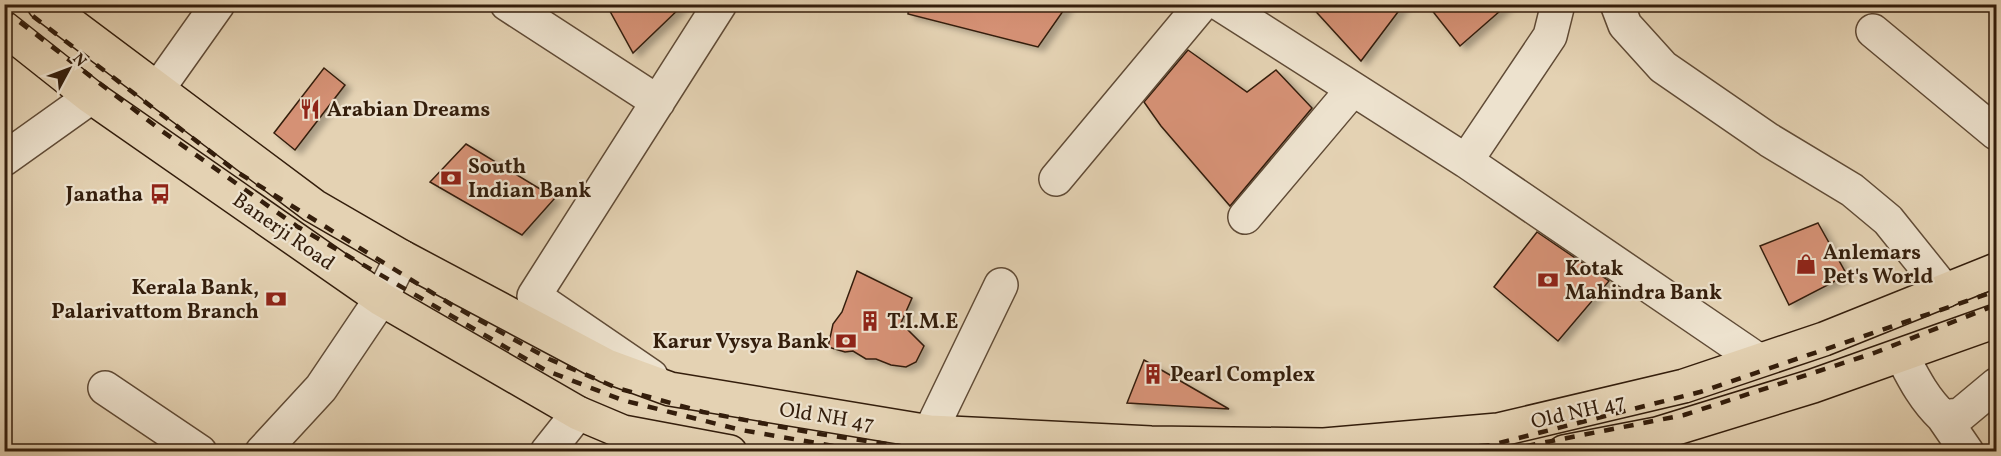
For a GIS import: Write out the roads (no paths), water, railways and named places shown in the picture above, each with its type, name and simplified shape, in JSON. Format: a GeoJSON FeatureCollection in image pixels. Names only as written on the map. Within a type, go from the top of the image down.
{"type":"FeatureCollection","features":[{"type":"Feature","properties":{"kind":"main road","name":"Banerji Road"},"geometry":{"type":"LineString","coordinates":[[44,4],[314,206],[402,257],[607,366]]}},
{"type":"Feature","properties":{"kind":"main road","name":"Banerji Road"},"geometry":{"type":"LineString","coordinates":[[4,28],[91,97],[381,299],[578,413]]}},
{"type":"Feature","properties":{"kind":"main road","name":"Old NH 47"},"geometry":{"type":"LineString","coordinates":[[607,366],[670,389],[930,432],[1151,443],[1324,445],[1497,430],[1684,386],[1824,339],[1996,270]]}},
{"type":"Feature","properties":{"kind":"main road","name":"Old NH 47"},"geometry":{"type":"LineString","coordinates":[[1564,452],[1657,434],[1814,386],[1996,321]]}},
{"type":"Feature","properties":{"kind":"main road"},"geometry":{"type":"LineString","coordinates":[[578,413],[623,432],[730,452]]}},
{"type":"Feature","properties":{"kind":"main road"},"geometry":{"type":"LineString","coordinates":[[623,432],[649,452]]}},
{"type":"Feature","properties":{"kind":"street"},"geometry":{"type":"LineString","coordinates":[[157,90],[218,4]]}},
{"type":"Feature","properties":{"kind":"street"},"geometry":{"type":"LineString","coordinates":[[507,4],[658,102]]}},
{"type":"Feature","properties":{"kind":"street"},"geometry":{"type":"LineString","coordinates":[[670,389],[534,296],[720,4]]}},
{"type":"Feature","properties":{"kind":"street"},"geometry":{"type":"LineString","coordinates":[[1056,179],[1202,4]]}},
{"type":"Feature","properties":{"kind":"street"},"geometry":{"type":"LineString","coordinates":[[1220,4],[1466,161],[1758,360]]}},
{"type":"Feature","properties":{"kind":"street"},"geometry":{"type":"LineString","coordinates":[[1466,161],[1550,36],[1558,4]]}},
{"type":"Feature","properties":{"kind":"street"},"geometry":{"type":"LineString","coordinates":[[1617,4],[1625,25],[1663,66],[1769,140],[1852,190],[1888,220],[1945,291]]}},
{"type":"Feature","properties":{"kind":"street"},"geometry":{"type":"LineString","coordinates":[[1873,32],[1996,133]]}},
{"type":"Feature","properties":{"kind":"street"},"geometry":{"type":"LineString","coordinates":[[1245,217],[1353,89]]}},
{"type":"Feature","properties":{"kind":"street"},"geometry":{"type":"LineString","coordinates":[[4,159],[91,97]]}},
{"type":"Feature","properties":{"kind":"street"},"geometry":{"type":"LineString","coordinates":[[262,452],[321,388],[381,299],[402,257]]}},
{"type":"Feature","properties":{"kind":"street"},"geometry":{"type":"LineString","coordinates":[[930,432],[1002,285]]}},
{"type":"Feature","properties":{"kind":"street"},"geometry":{"type":"LineString","coordinates":[[1902,356],[1918,388],[1943,417],[1967,452]]}},
{"type":"Feature","properties":{"kind":"street"},"geometry":{"type":"LineString","coordinates":[[1943,417],[1960,415],[1996,385]]}},
{"type":"Feature","properties":{"kind":"street"},"geometry":{"type":"LineString","coordinates":[[105,388],[200,452]]}},
{"type":"Feature","properties":{"kind":"street"},"geometry":{"type":"LineString","coordinates":[[547,452],[578,413]]}},
{"type":"Feature","properties":{"kind":"railway"},"geometry":{"type":"LineString","coordinates":[[17,4],[237,172],[452,305],[549,359],[617,388],[703,412],[813,433],[919,449],[973,452]]}},
{"type":"Feature","properties":{"kind":"railway"},"geometry":{"type":"LineString","coordinates":[[4,10],[162,131],[298,227],[545,370],[622,400],[741,430],[869,452]]}},
{"type":"Feature","properties":{"kind":"railway"},"geometry":{"type":"LineString","coordinates":[[1420,452],[1491,445],[1700,392],[1996,291]]}},
{"type":"Feature","properties":{"kind":"railway"},"geometry":{"type":"LineString","coordinates":[[1506,450],[1684,415],[1874,353],[1996,305]]}},
{"type":"Feature","properties":{"kind":"place","name":"Arabian Dreams"},"geometry":{"type":"Point","coordinates":[310,109]}},
{"type":"Feature","properties":{"kind":"place","name":"South Indian Bank"},"geometry":{"type":"Point","coordinates":[451,178]}},
{"type":"Feature","properties":{"kind":"place","name":"Janatha"},"geometry":{"type":"Point","coordinates":[160,194]}},
{"type":"Feature","properties":{"kind":"place","name":"Anlemars Pet's World"},"geometry":{"type":"Point","coordinates":[1806,264]}},
{"type":"Feature","properties":{"kind":"place","name":"Kotak Mahindra Bank"},"geometry":{"type":"Point","coordinates":[1548,280]}},
{"type":"Feature","properties":{"kind":"place","name":"Kerala Bank, Palarivattom Branch"},"geometry":{"type":"Point","coordinates":[276,299]}},
{"type":"Feature","properties":{"kind":"place","name":"T.I.M.E"},"geometry":{"type":"Point","coordinates":[870,321]}},
{"type":"Feature","properties":{"kind":"place","name":"Karur Vysya Bank"},"geometry":{"type":"Point","coordinates":[846,341]}},
{"type":"Feature","properties":{"kind":"place","name":"Pearl Complex"},"geometry":{"type":"Point","coordinates":[1153,374]}}]}
